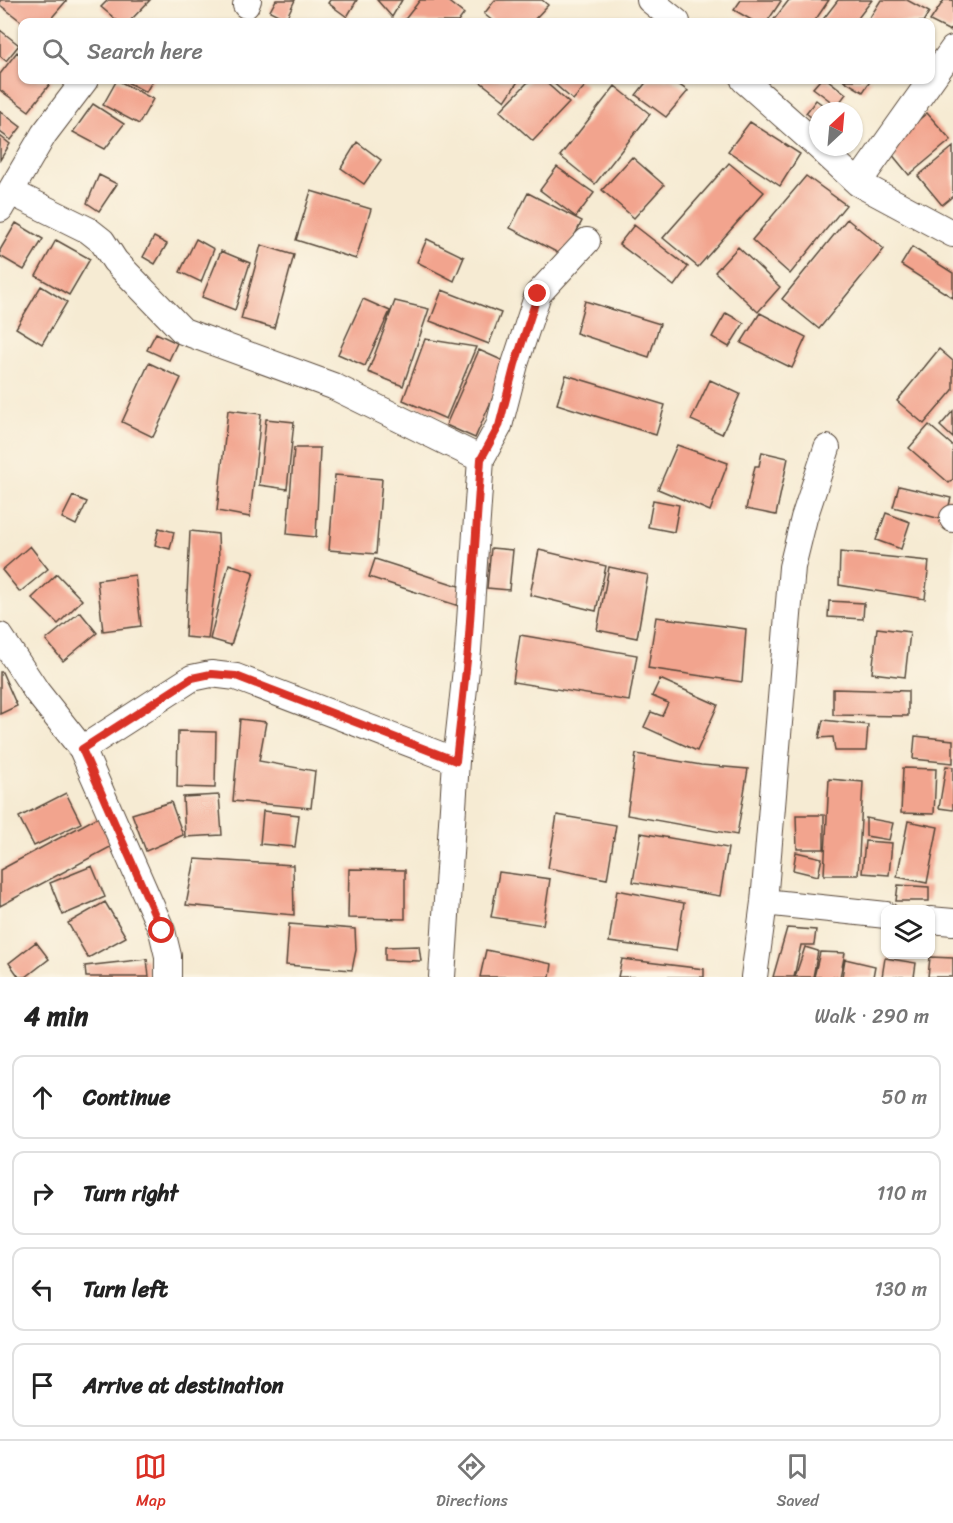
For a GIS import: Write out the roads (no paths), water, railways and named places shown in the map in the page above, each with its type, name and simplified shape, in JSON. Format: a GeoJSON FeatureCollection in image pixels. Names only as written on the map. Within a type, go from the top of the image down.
{"type":"FeatureCollection","features":[{"type":"Feature","properties":{"kind":"street"},"geometry":{"type":"LineString","coordinates":[[650,0],[672,18]]}},
{"type":"Feature","properties":{"kind":"street"},"geometry":{"type":"LineString","coordinates":[[935,74],[953,49]]}},
{"type":"Feature","properties":{"kind":"street"},"geometry":{"type":"LineString","coordinates":[[82,84],[44,134],[5,200],[88,230],[102,242],[123,269],[183,330],[333,386],[481,459]]}},
{"type":"Feature","properties":{"kind":"street"},"geometry":{"type":"LineString","coordinates":[[748,84],[809,139]]}},
{"type":"Feature","properties":{"kind":"street"},"geometry":{"type":"LineString","coordinates":[[858,183],[928,84]]}},
{"type":"Feature","properties":{"kind":"street"},"geometry":{"type":"LineString","coordinates":[[828,156],[858,183],[953,234]]}},
{"type":"Feature","properties":{"kind":"street"},"geometry":{"type":"LineString","coordinates":[[442,977],[456,761],[468,651],[481,459],[499,426],[515,364],[538,294],[587,241]]}},
{"type":"Feature","properties":{"kind":"street"},"geometry":{"type":"LineString","coordinates":[[754,977],[764,902],[792,567],[797,542],[827,448]]}},
{"type":"Feature","properties":{"kind":"street"},"geometry":{"type":"LineString","coordinates":[[0,636],[37,692],[82,749],[162,931],[168,956],[168,977]]}},
{"type":"Feature","properties":{"kind":"street"},"geometry":{"type":"LineString","coordinates":[[82,749],[192,678],[211,674],[236,676],[456,761]]}},
{"type":"Feature","properties":{"kind":"street"},"geometry":{"type":"LineString","coordinates":[[764,902],[881,915]]}},
{"type":"Feature","properties":{"kind":"street"},"geometry":{"type":"LineString","coordinates":[[935,920],[953,922]]}}]}
